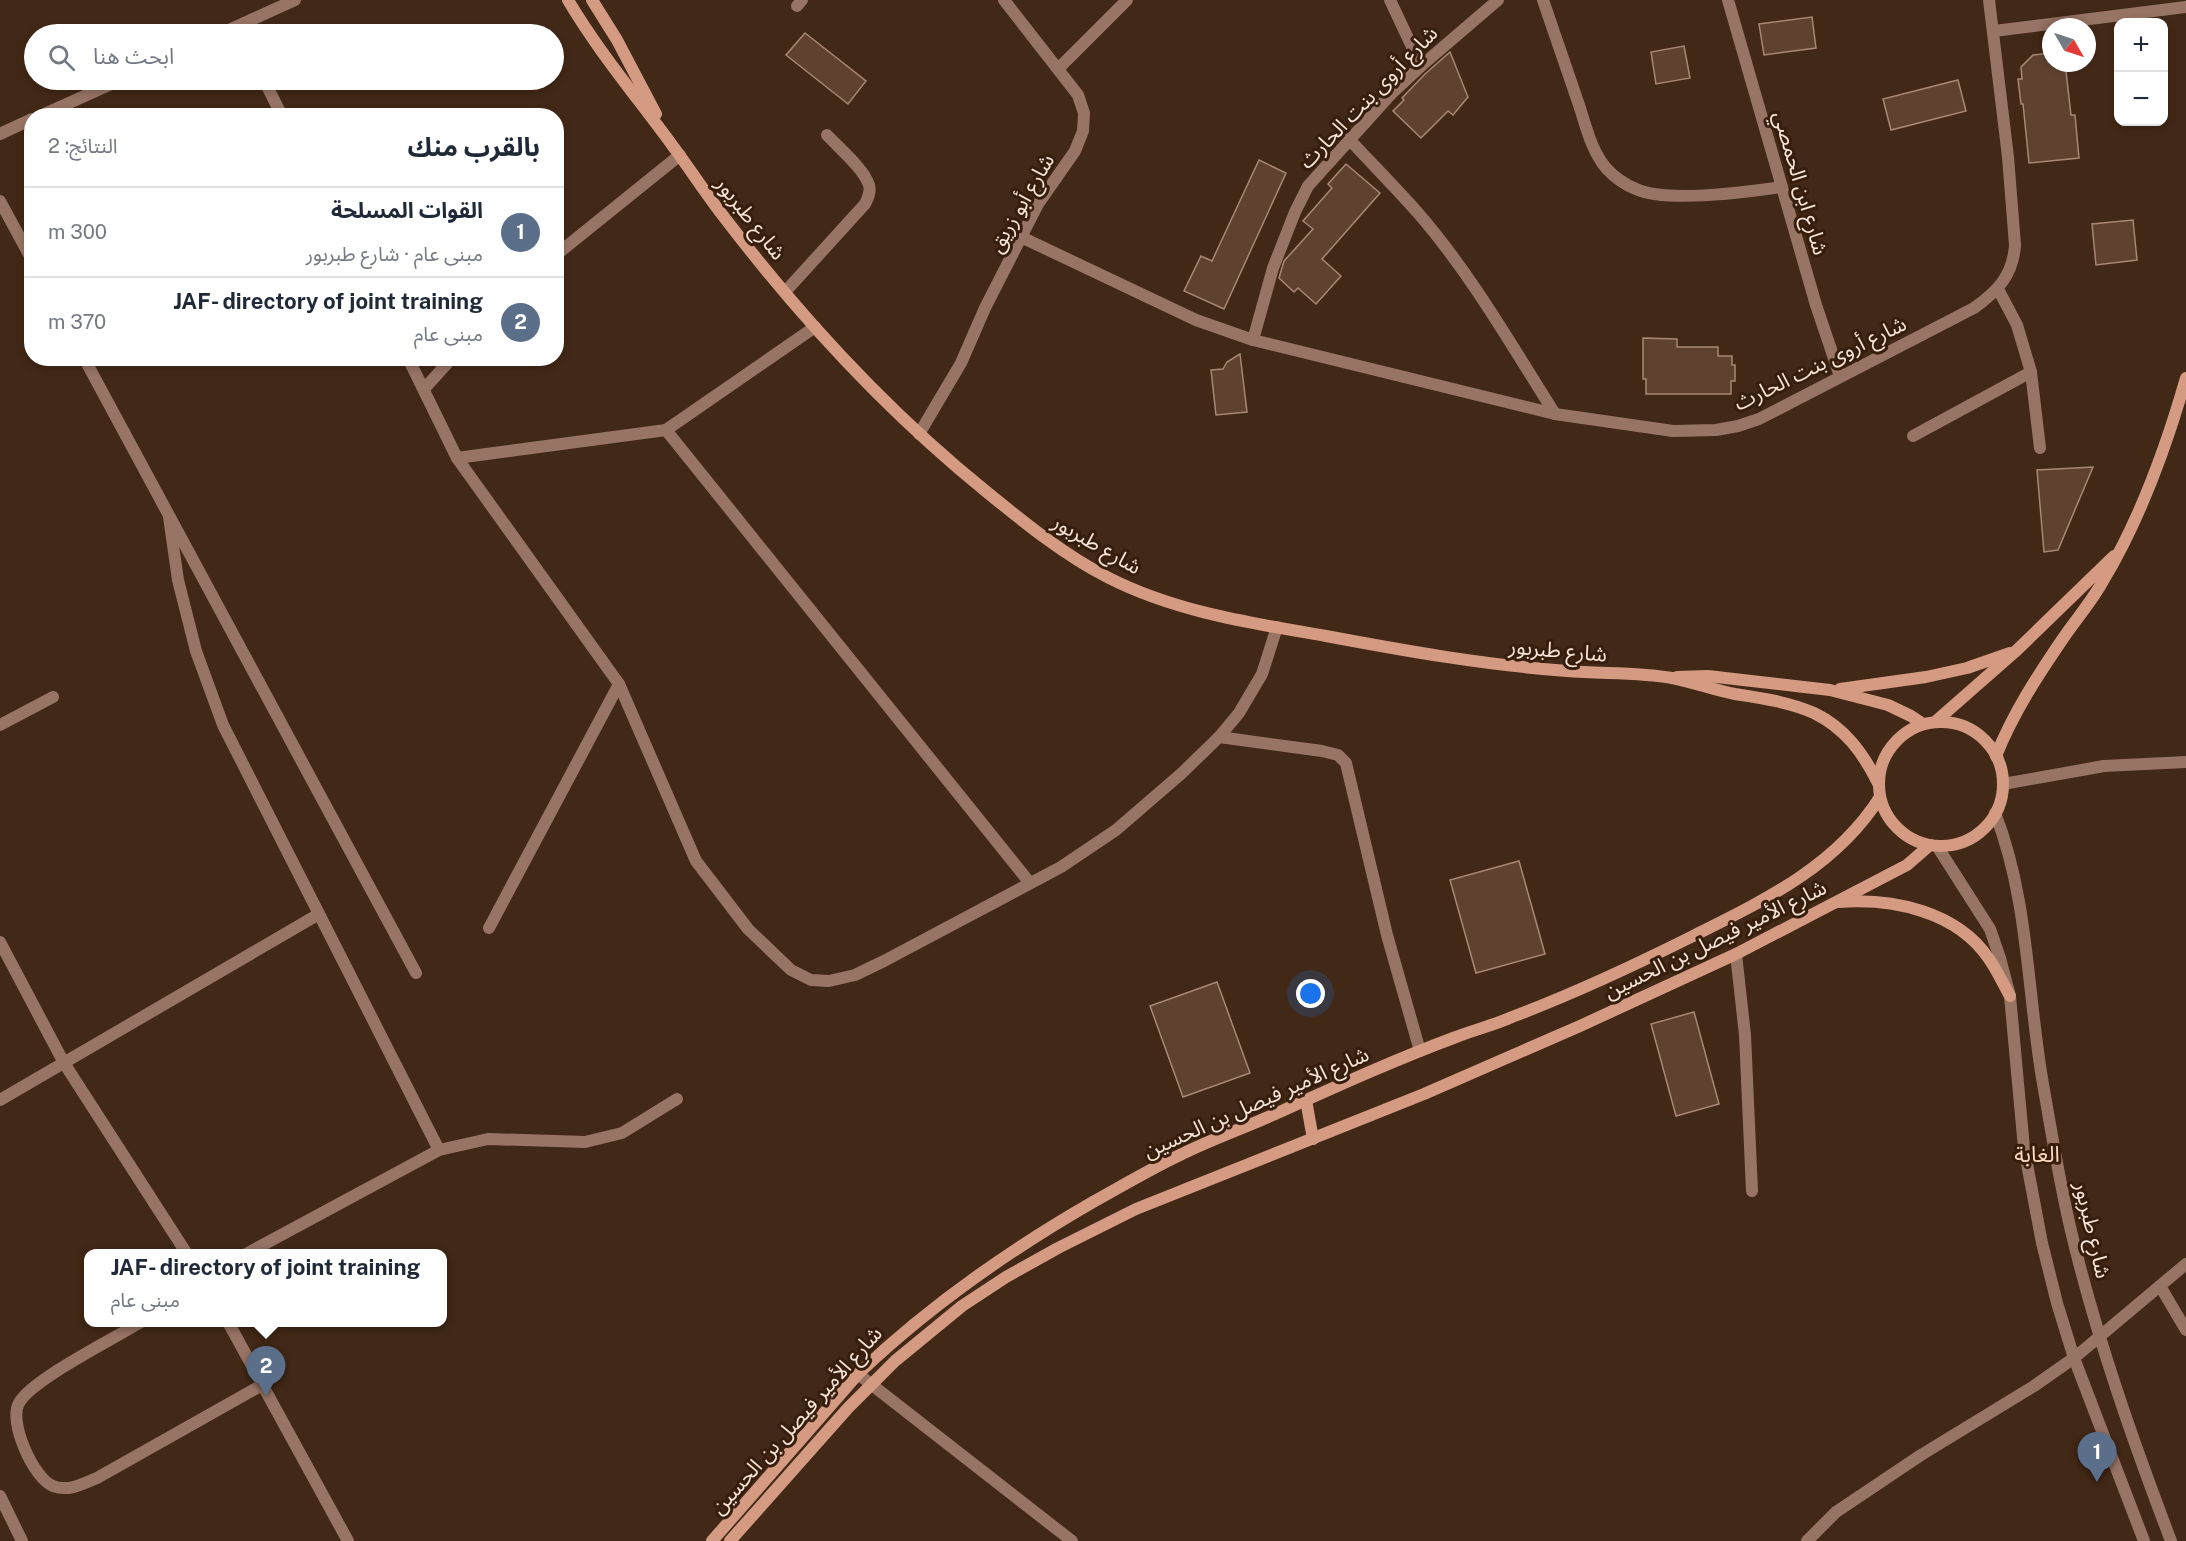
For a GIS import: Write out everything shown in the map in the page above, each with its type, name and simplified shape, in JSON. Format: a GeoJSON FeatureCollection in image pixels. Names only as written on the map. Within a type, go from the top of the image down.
{"type":"FeatureCollection","features":[{"type":"Feature","properties":{"kind":"street"},"geometry":{"type":"LineString","coordinates":[[252,24],[295,0]]}},
{"type":"Feature","properties":{"kind":"street","name":"شارع طبربور"},"geometry":{"type":"LineString","coordinates":[[568,0],[599,49],[723,215],[815,327],[870,386],[963,473],[1037,532],[1104,576],[1180,606],[1277,627],[1482,663],[1672,678],[1708,676],[1830,690],[1888,705],[1929,723]]}},
{"type":"Feature","properties":{"kind":"street","name":"شارع طبربور"},"geometry":{"type":"LineString","coordinates":[[592,0],[643,86],[666,137]]}},
{"type":"Feature","properties":{"kind":"street","name":"شارع أبو زريق"},"geometry":{"type":"LineString","coordinates":[[919,434],[961,363],[985,308],[1038,204],[1075,151],[1083,131],[1084,113],[1078,95],[1004,0]]}},
{"type":"Feature","properties":{"kind":"street"},"geometry":{"type":"LineString","coordinates":[[1058,69],[1127,0]]}},
{"type":"Feature","properties":{"kind":"street"},"geometry":{"type":"LineString","coordinates":[[1390,0],[1421,66]]}},
{"type":"Feature","properties":{"kind":"street","name":"شارع أروى بنت الحارث"},"geometry":{"type":"LineString","coordinates":[[1253,340],[1273,268],[1308,186],[1349,139],[1421,66],[1498,0]]}},
{"type":"Feature","properties":{"kind":"street"},"geometry":{"type":"LineString","coordinates":[[1543,0],[1593,145],[1606,168],[1621,181],[1637,190],[1651,194],[1746,192],[1782,187]]}},
{"type":"Feature","properties":{"kind":"street","name":"شارع ابن الحمصي"},"geometry":{"type":"LineString","coordinates":[[1728,0],[1816,305],[1840,376]]}},
{"type":"Feature","properties":{"kind":"street","name":"شارع أروى بنت الحارث"},"geometry":{"type":"LineString","coordinates":[[1022,237],[1175,310],[1253,340],[1555,414],[1663,430],[1716,430],[1738,426],[1759,419],[1974,308],[1998,289],[2009,272],[2014,259],[2015,245],[2008,157],[1989,0]]}},
{"type":"Feature","properties":{"kind":"street"},"geometry":{"type":"LineString","coordinates":[[1994,31],[2186,7]]}},
{"type":"Feature","properties":{"kind":"street"},"geometry":{"type":"LineString","coordinates":[[58,108],[98,90]]}},
{"type":"Feature","properties":{"kind":"street"},"geometry":{"type":"LineString","coordinates":[[269,90],[278,108]]}},
{"type":"Feature","properties":{"kind":"street"},"geometry":{"type":"LineString","coordinates":[[0,134],[24,123]]}},
{"type":"Feature","properties":{"kind":"street"},"geometry":{"type":"LineString","coordinates":[[785,292],[865,204],[869,196],[870,187],[864,176],[827,135]]}},
{"type":"Feature","properties":{"kind":"street"},"geometry":{"type":"LineString","coordinates":[[1349,139],[1434,233],[1490,311],[1555,414]]}},
{"type":"Feature","properties":{"kind":"street"},"geometry":{"type":"LineString","coordinates":[[564,249],[680,155]]}},
{"type":"Feature","properties":{"kind":"street"},"geometry":{"type":"LineString","coordinates":[[0,201],[24,245]]}},
{"type":"Feature","properties":{"kind":"street"},"geometry":{"type":"LineString","coordinates":[[1998,289],[2017,325],[2031,372],[2040,448]]}},
{"type":"Feature","properties":{"kind":"street"},"geometry":{"type":"LineString","coordinates":[[457,458],[666,430],[815,327]]}},
{"type":"Feature","properties":{"kind":"street"},"geometry":{"type":"LineString","coordinates":[[88,366],[416,973]]}},
{"type":"Feature","properties":{"kind":"street"},"geometry":{"type":"LineString","coordinates":[[412,366],[457,458],[619,684],[696,861],[748,929],[791,970],[810,980],[829,981],[855,975],[1061,867],[1116,830],[1219,737],[1252,694],[1262,674],[1277,627]]}},
{"type":"Feature","properties":{"kind":"street"},"geometry":{"type":"LineString","coordinates":[[424,389],[445,366]]}},
{"type":"Feature","properties":{"kind":"street"},"geometry":{"type":"LineString","coordinates":[[1913,436],[2031,372]]}},
{"type":"Feature","properties":{"kind":"street"},"geometry":{"type":"LineString","coordinates":[[1996,756],[2023,700],[2096,593],[2117,554],[2153,477],[2186,378]]}},
{"type":"Feature","properties":{"kind":"street"},"geometry":{"type":"LineString","coordinates":[[666,430],[1030,883]]}},
{"type":"Feature","properties":{"kind":"street"},"geometry":{"type":"LineString","coordinates":[[169,517],[178,580],[196,651],[223,725],[440,1150]]}},
{"type":"Feature","properties":{"kind":"street"},"geometry":{"type":"LineString","coordinates":[[1929,723],[1953,723],[1970,729],[1989,745],[1996,756],[2003,784],[1995,813],[1980,831],[1971,838],[1949,845],[1918,842],[1898,829],[1884,809],[1880,797],[1878,783],[1884,758],[1905,733],[1929,723],[2017,650],[2117,554]]}},
{"type":"Feature","properties":{"kind":"street"},"geometry":{"type":"LineString","coordinates":[[1830,690],[1926,677],[1967,668],[2017,650]]}},
{"type":"Feature","properties":{"kind":"street","name":"شارع طبربور"},"geometry":{"type":"LineString","coordinates":[[1672,678],[1812,712],[1834,725],[1853,742],[1878,783]]}},
{"type":"Feature","properties":{"kind":"street"},"geometry":{"type":"LineString","coordinates":[[489,928],[619,684]]}},
{"type":"Feature","properties":{"kind":"street"},"geometry":{"type":"LineString","coordinates":[[0,725],[53,697]]}},
{"type":"Feature","properties":{"kind":"street"},"geometry":{"type":"LineString","coordinates":[[1219,737],[1322,751],[1338,755],[1346,763],[1387,936],[1420,1051]]}},
{"type":"Feature","properties":{"kind":"street"},"geometry":{"type":"LineString","coordinates":[[2003,784],[2104,766],[2186,762]]}},
{"type":"Feature","properties":{"kind":"street","name":"شارع الأمير فيصل بن الحسين"},"geometry":{"type":"LineString","coordinates":[[717,1539],[858,1374],[930,1310],[1040,1233],[1180,1155],[1364,1074],[1579,990],[1743,912],[1796,881],[1827,858],[1860,827],[1880,797]]}},
{"type":"Feature","properties":{"kind":"street","name":"شارع طبربور"},"geometry":{"type":"LineString","coordinates":[[1995,813],[2011,858],[2018,890],[2042,1081],[2064,1200],[2099,1336],[2171,1541]]}},
{"type":"Feature","properties":{"kind":"street"},"geometry":{"type":"LineString","coordinates":[[1934,845],[1990,929],[2000,958],[2010,996],[2024,1148],[2032,1200],[2056,1303],[2074,1358],[2144,1541]]}},
{"type":"Feature","properties":{"kind":"street","name":"شارع الأمير فيصل بن الحسين"},"geometry":{"type":"LineString","coordinates":[[730,1541],[870,1385],[911,1347],[962,1306],[1006,1277],[1136,1209],[1511,1057],[1736,954],[1906,865],[1934,845]]}},
{"type":"Feature","properties":{"kind":"street"},"geometry":{"type":"LineString","coordinates":[[1832,903],[1862,900],[1906,906],[1940,918],[1965,934],[1989,958],[2010,996]]}},
{"type":"Feature","properties":{"kind":"street"},"geometry":{"type":"LineString","coordinates":[[0,1100],[319,914]]}},
{"type":"Feature","properties":{"kind":"street"},"geometry":{"type":"LineString","coordinates":[[0,942],[64,1063],[184,1249]]}},
{"type":"Feature","properties":{"kind":"street"},"geometry":{"type":"LineString","coordinates":[[1736,954],[1745,1035],[1752,1191]]}},
{"type":"Feature","properties":{"kind":"street"},"geometry":{"type":"LineString","coordinates":[[255,1249],[440,1150],[488,1139],[585,1142],[622,1133],[677,1099]]}},
{"type":"Feature","properties":{"kind":"street"},"geometry":{"type":"LineString","coordinates":[[1306,1100],[1312,1139]]}},
{"type":"Feature","properties":{"kind":"street"},"geometry":{"type":"LineString","coordinates":[[1807,1541],[1836,1512],[2074,1358],[2186,1264]]}},
{"type":"Feature","properties":{"kind":"street"},"geometry":{"type":"LineString","coordinates":[[2160,1286],[2186,1329]]}},
{"type":"Feature","properties":{"kind":"street"},"geometry":{"type":"LineString","coordinates":[[134,1327],[31,1388],[19,1402],[15,1414],[20,1437],[42,1481],[55,1487],[74,1488],[97,1478],[262,1385]]}},
{"type":"Feature","properties":{"kind":"street"},"geometry":{"type":"LineString","coordinates":[[230,1327],[348,1541]]}},
{"type":"Feature","properties":{"kind":"street"},"geometry":{"type":"LineString","coordinates":[[858,1374],[1072,1541]]}},
{"type":"Feature","properties":{"kind":"street"},"geometry":{"type":"LineString","coordinates":[[0,1496],[22,1541]]}},
{"type":"Feature","properties":{"kind":"building"},"geometry":{"type":"Polygon","coordinates":[[[1812,17],[1816,48],[1764,55],[1759,24],[1812,17]]]}},
{"type":"Feature","properties":{"kind":"building"},"geometry":{"type":"Polygon","coordinates":[[[805,33],[866,81],[848,104],[786,55],[805,33]]]}},
{"type":"Feature","properties":{"kind":"building"},"geometry":{"type":"Polygon","coordinates":[[[1684,46],[1690,78],[1656,84],[1651,52],[1684,46]]]}},
{"type":"Feature","properties":{"kind":"building"},"geometry":{"type":"Polygon","coordinates":[[[1450,52],[1468,97],[1453,115],[1448,111],[1421,138],[1393,111],[1425,74],[1450,52]]]}},
{"type":"Feature","properties":{"kind":"building"},"geometry":{"type":"Polygon","coordinates":[[[2042,54],[2042,72],[2066,72],[2071,115],[2075,115],[2079,158],[2029,163],[2018,79],[2022,79],[2021,67],[2033,55],[2042,54]]]}},
{"type":"Feature","properties":{"kind":"building"},"geometry":{"type":"Polygon","coordinates":[[[1958,80],[1966,111],[1891,130],[1883,99],[1958,80]]]}},
{"type":"Feature","properties":{"kind":"building"},"geometry":{"type":"Polygon","coordinates":[[[1259,160],[1286,173],[1224,309],[1184,291],[1201,256],[1212,261],[1259,160]]]}},
{"type":"Feature","properties":{"kind":"building"},"geometry":{"type":"Polygon","coordinates":[[[1346,164],[1380,193],[1322,259],[1341,276],[1316,304],[1298,288],[1294,292],[1279,278],[1284,261],[1313,229],[1303,221],[1332,188],[1328,184],[1346,164]]]}},
{"type":"Feature","properties":{"kind":"building"},"geometry":{"type":"Polygon","coordinates":[[[2133,220],[2137,260],[2096,265],[2092,224],[2133,220]]]}},
{"type":"Feature","properties":{"kind":"building"},"geometry":{"type":"Polygon","coordinates":[[[1643,338],[1677,339],[1677,347],[1718,347],[1718,356],[1732,356],[1732,365],[1735,365],[1735,381],[1731,381],[1731,394],[1646,394],[1646,379],[1643,379],[1643,338]]]}},
{"type":"Feature","properties":{"kind":"building"},"geometry":{"type":"Polygon","coordinates":[[[1240,354],[1247,412],[1216,415],[1211,370],[1223,369],[1227,362],[1240,354]]]}},
{"type":"Feature","properties":{"kind":"building"},"geometry":{"type":"Polygon","coordinates":[[[2093,467],[2058,550],[2044,552],[2037,470],[2093,467]]]}},
{"type":"Feature","properties":{"kind":"building"},"geometry":{"type":"Polygon","coordinates":[[[1519,861],[1545,954],[1476,973],[1450,880],[1519,861]]]}},
{"type":"Feature","properties":{"kind":"building"},"geometry":{"type":"Polygon","coordinates":[[[1217,982],[1250,1073],[1183,1097],[1150,1006],[1217,982]]]}},
{"type":"Feature","properties":{"kind":"building"},"geometry":{"type":"Polygon","coordinates":[[[1694,1012],[1719,1104],[1676,1116],[1651,1024],[1694,1012]]]}},
{"type":"Feature","properties":{"kind":"place","name":"JAF- directory of joint training"},"geometry":{"type":"Point","coordinates":[266,1396]}},
{"type":"Feature","properties":{"kind":"place","name":"القوات المسلحة"},"geometry":{"type":"Point","coordinates":[2097,1482]}},
{"type":"Feature","properties":{"kind":"district","name":"الغابة"},"geometry":{"type":"Point","coordinates":[2037,1154]}}]}
